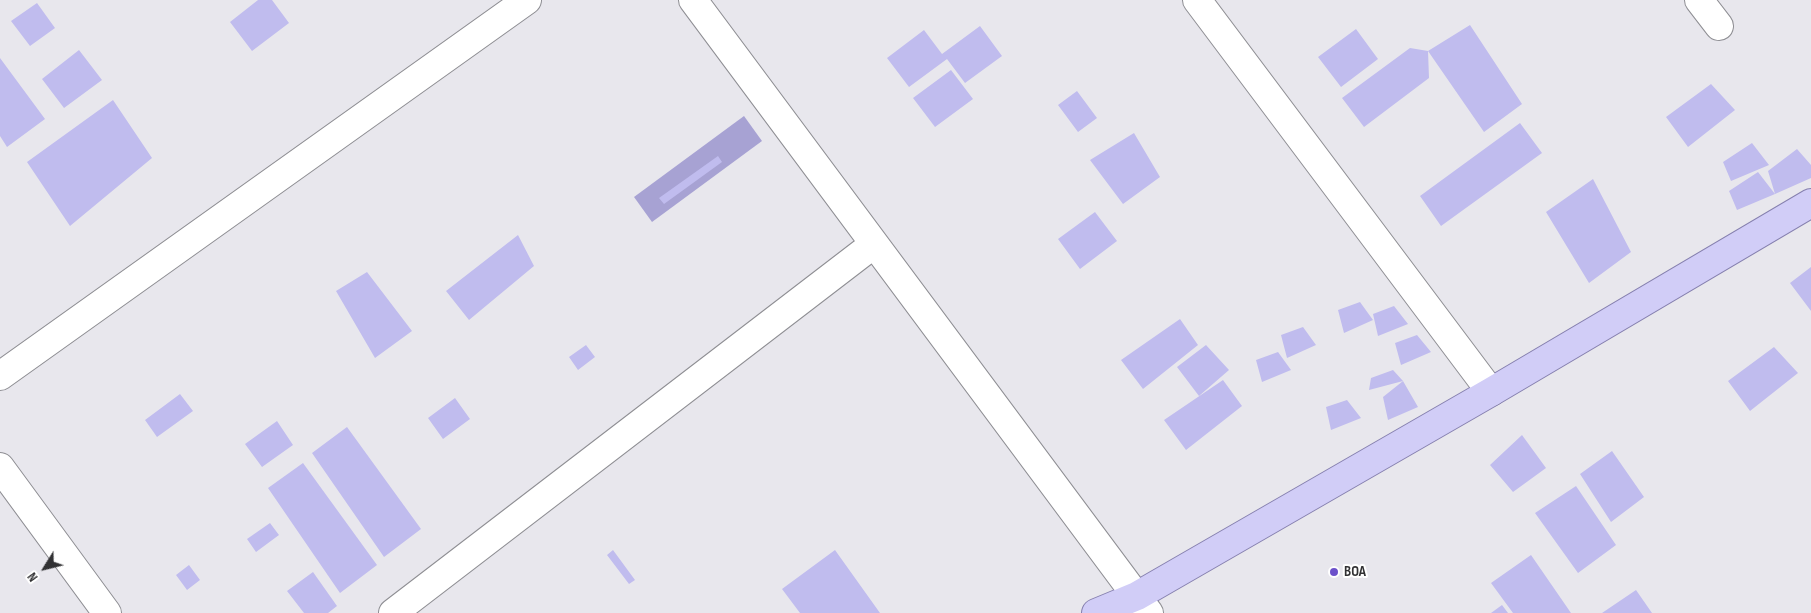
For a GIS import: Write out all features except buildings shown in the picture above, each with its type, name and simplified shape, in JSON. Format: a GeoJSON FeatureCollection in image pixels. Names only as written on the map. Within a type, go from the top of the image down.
{"type":"FeatureCollection","features":[{"type":"Feature","properties":{"kind":"main road"},"geometry":{"type":"LineString","coordinates":[[1096,613],[1143,605],[1491,392],[1811,203]]}},
{"type":"Feature","properties":{"kind":"street"},"geometry":{"type":"LineString","coordinates":[[0,376],[527,0]]}},
{"type":"Feature","properties":{"kind":"street"},"geometry":{"type":"LineString","coordinates":[[693,0],[1143,605]]}},
{"type":"Feature","properties":{"kind":"street"},"geometry":{"type":"LineString","coordinates":[[1197,0],[1491,392]]}},
{"type":"Feature","properties":{"kind":"street"},"geometry":{"type":"LineString","coordinates":[[1699,0],[1719,26]]}},
{"type":"Feature","properties":{"kind":"street"},"geometry":{"type":"LineString","coordinates":[[393,613],[874,244]]}},
{"type":"Feature","properties":{"kind":"street"},"geometry":{"type":"LineString","coordinates":[[0,467],[107,613]]}},
{"type":"Feature","properties":{"kind":"shaded area"},"geometry":{"type":"Polygon","coordinates":[[[744,116],[762,141],[652,222],[634,197],[744,116]]]}},
{"type":"Feature","properties":{"kind":"place","name":"BOA"},"geometry":{"type":"Point","coordinates":[1334,572]}}]}
